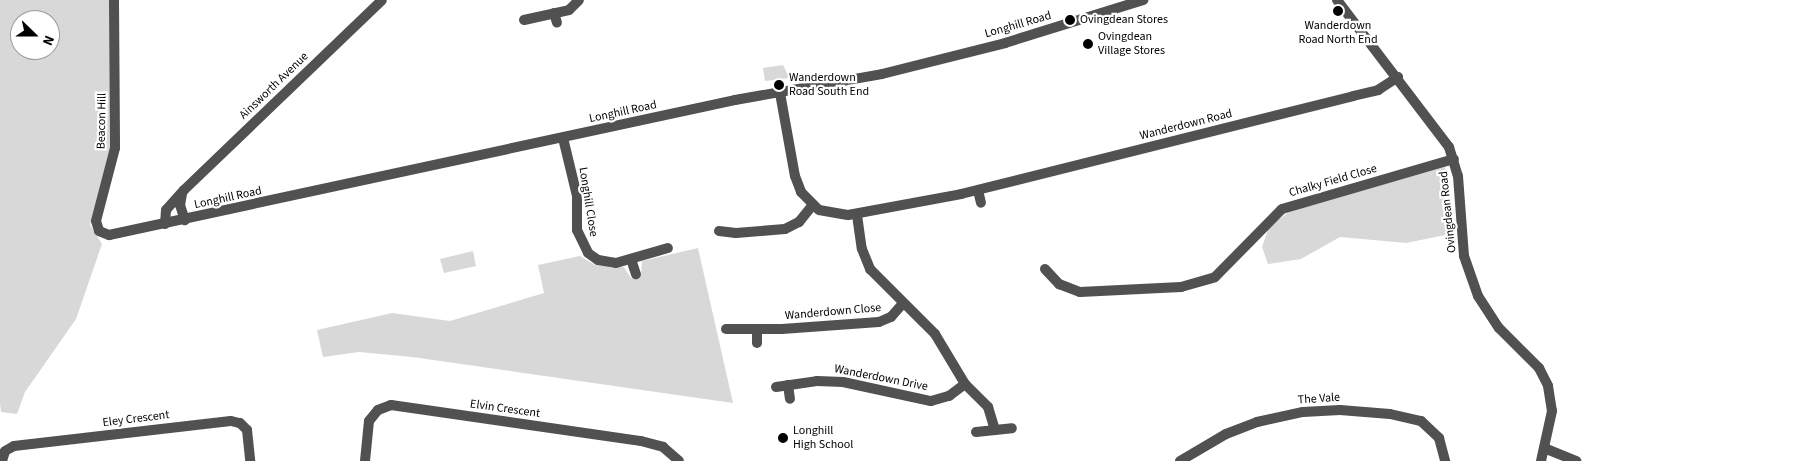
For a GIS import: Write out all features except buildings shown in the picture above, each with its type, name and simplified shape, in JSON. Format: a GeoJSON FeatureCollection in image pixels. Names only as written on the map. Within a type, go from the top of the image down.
{"type":"FeatureCollection","features":[{"type":"Feature","properties":{"kind":"street","name":"Beacon Hill"},"geometry":{"type":"LineString","coordinates":[[106,234],[99,231],[96,221],[115,148],[114,0]]}},
{"type":"Feature","properties":{"kind":"street","name":"Ainsworth Avenue"},"geometry":{"type":"LineString","coordinates":[[165,224],[166,210],[184,190],[382,0]]}},
{"type":"Feature","properties":{"kind":"street"},"geometry":{"type":"LineString","coordinates":[[524,20],[556,18],[569,10],[578,0]]}},
{"type":"Feature","properties":{"kind":"street","name":"Longhill Road"},"geometry":{"type":"LineString","coordinates":[[106,234],[185,220],[563,138],[921,65],[1144,0]]}},
{"type":"Feature","properties":{"kind":"street","name":"Ovingdean Road"},"geometry":{"type":"LineString","coordinates":[[1337,0],[1445,139],[1454,159],[1464,256],[1478,296],[1499,328],[1539,368],[1548,386],[1552,411],[1541,461]]}},
{"type":"Feature","properties":{"kind":"street","name":"Wanderdown Road"},"geometry":{"type":"LineString","coordinates":[[813,205],[836,215],[857,215],[978,190],[1372,91],[1398,77]]}},
{"type":"Feature","properties":{"kind":"street"},"geometry":{"type":"LineString","coordinates":[[718,231],[736,233],[785,229],[799,222],[813,205],[796,180],[780,93]]}},
{"type":"Feature","properties":{"kind":"street","name":"Longhill Close"},"geometry":{"type":"LineString","coordinates":[[563,138],[576,196],[577,230],[584,249],[605,262],[631,259],[668,248]]}},
{"type":"Feature","properties":{"kind":"street","name":"Chalky Field Close"},"geometry":{"type":"LineString","coordinates":[[1045,269],[1059,284],[1080,292],[1180,287],[1215,277],[1282,209],[1454,159]]}},
{"type":"Feature","properties":{"kind":"street"},"geometry":{"type":"LineString","coordinates":[[184,190],[180,205],[185,220]]}},
{"type":"Feature","properties":{"kind":"street"},"geometry":{"type":"LineString","coordinates":[[978,190],[981,203]]}},
{"type":"Feature","properties":{"kind":"street"},"geometry":{"type":"LineString","coordinates":[[857,215],[862,249],[867,264],[879,281],[935,334],[965,384],[988,407],[995,430]]}},
{"type":"Feature","properties":{"kind":"street"},"geometry":{"type":"LineString","coordinates":[[631,259],[636,274]]}},
{"type":"Feature","properties":{"kind":"street","name":"Wanderdown Close"},"geometry":{"type":"LineString","coordinates":[[726,328],[757,329],[879,322],[891,317],[903,303]]}},
{"type":"Feature","properties":{"kind":"street"},"geometry":{"type":"LineString","coordinates":[[757,329],[757,343]]}},
{"type":"Feature","properties":{"kind":"street","name":"Wanderdown Drive"},"geometry":{"type":"LineString","coordinates":[[776,387],[817,381],[843,382],[931,401],[949,396],[965,384]]}},
{"type":"Feature","properties":{"kind":"street"},"geometry":{"type":"LineString","coordinates":[[788,385],[790,399]]}},
{"type":"Feature","properties":{"kind":"street","name":"Elvin Crescent"},"geometry":{"type":"LineString","coordinates":[[365,461],[369,421],[378,410],[391,406],[641,441],[663,447],[678,461]]}},
{"type":"Feature","properties":{"kind":"street","name":"The Vale"},"geometry":{"type":"LineString","coordinates":[[1180,461],[1226,434],[1257,422],[1303,412],[1340,410],[1390,414],[1420,421],[1439,438],[1444,461]]}},
{"type":"Feature","properties":{"kind":"street","name":"Eley Crescent"},"geometry":{"type":"LineString","coordinates":[[2,461],[5,451],[14,446],[227,421],[240,422],[247,430],[250,461]]}},
{"type":"Feature","properties":{"kind":"street"},"geometry":{"type":"LineString","coordinates":[[976,432],[1012,428]]}},
{"type":"Feature","properties":{"kind":"street"},"geometry":{"type":"LineString","coordinates":[[1544,448],[1577,461]]}},
{"type":"Feature","properties":{"kind":"shaded area"},"geometry":{"type":"Polygon","coordinates":[[[0,0],[110,0],[110,156],[90,225],[102,244],[76,319],[25,392],[17,414],[1,412],[0,0]]]}},
{"type":"Feature","properties":{"kind":"shaded area"},"geometry":{"type":"Polygon","coordinates":[[[783,65],[787,73],[797,74],[797,77],[765,81],[763,68],[783,65]]]}},
{"type":"Feature","properties":{"kind":"shaded area"},"geometry":{"type":"Polygon","coordinates":[[[1445,167],[1455,233],[1406,243],[1340,237],[1301,259],[1268,264],[1262,247],[1269,227],[1290,211],[1445,167]]]}},
{"type":"Feature","properties":{"kind":"shaded area"},"geometry":{"type":"Polygon","coordinates":[[[698,248],[733,403],[412,357],[359,352],[323,357],[317,330],[392,313],[450,321],[544,293],[538,265],[580,256],[595,265],[624,267],[631,278],[641,276],[642,261],[698,248]]]}},
{"type":"Feature","properties":{"kind":"shaded area"},"geometry":{"type":"Polygon","coordinates":[[[473,251],[476,266],[444,273],[440,259],[473,251]]]}},
{"type":"Feature","properties":{"kind":"place","name":"Wanderdown Road North End"},"geometry":{"type":"Point","coordinates":[1338,11]}},
{"type":"Feature","properties":{"kind":"place","name":"Ovingdean Stores"},"geometry":{"type":"Point","coordinates":[1070,20]}},
{"type":"Feature","properties":{"kind":"place","name":"Ovingdean Village Stores"},"geometry":{"type":"Point","coordinates":[1088,44]}},
{"type":"Feature","properties":{"kind":"place","name":"Wanderdown Road South End"},"geometry":{"type":"Point","coordinates":[779,85]}},
{"type":"Feature","properties":{"kind":"place","name":"Longhill High School"},"geometry":{"type":"Point","coordinates":[783,438]}}]}
